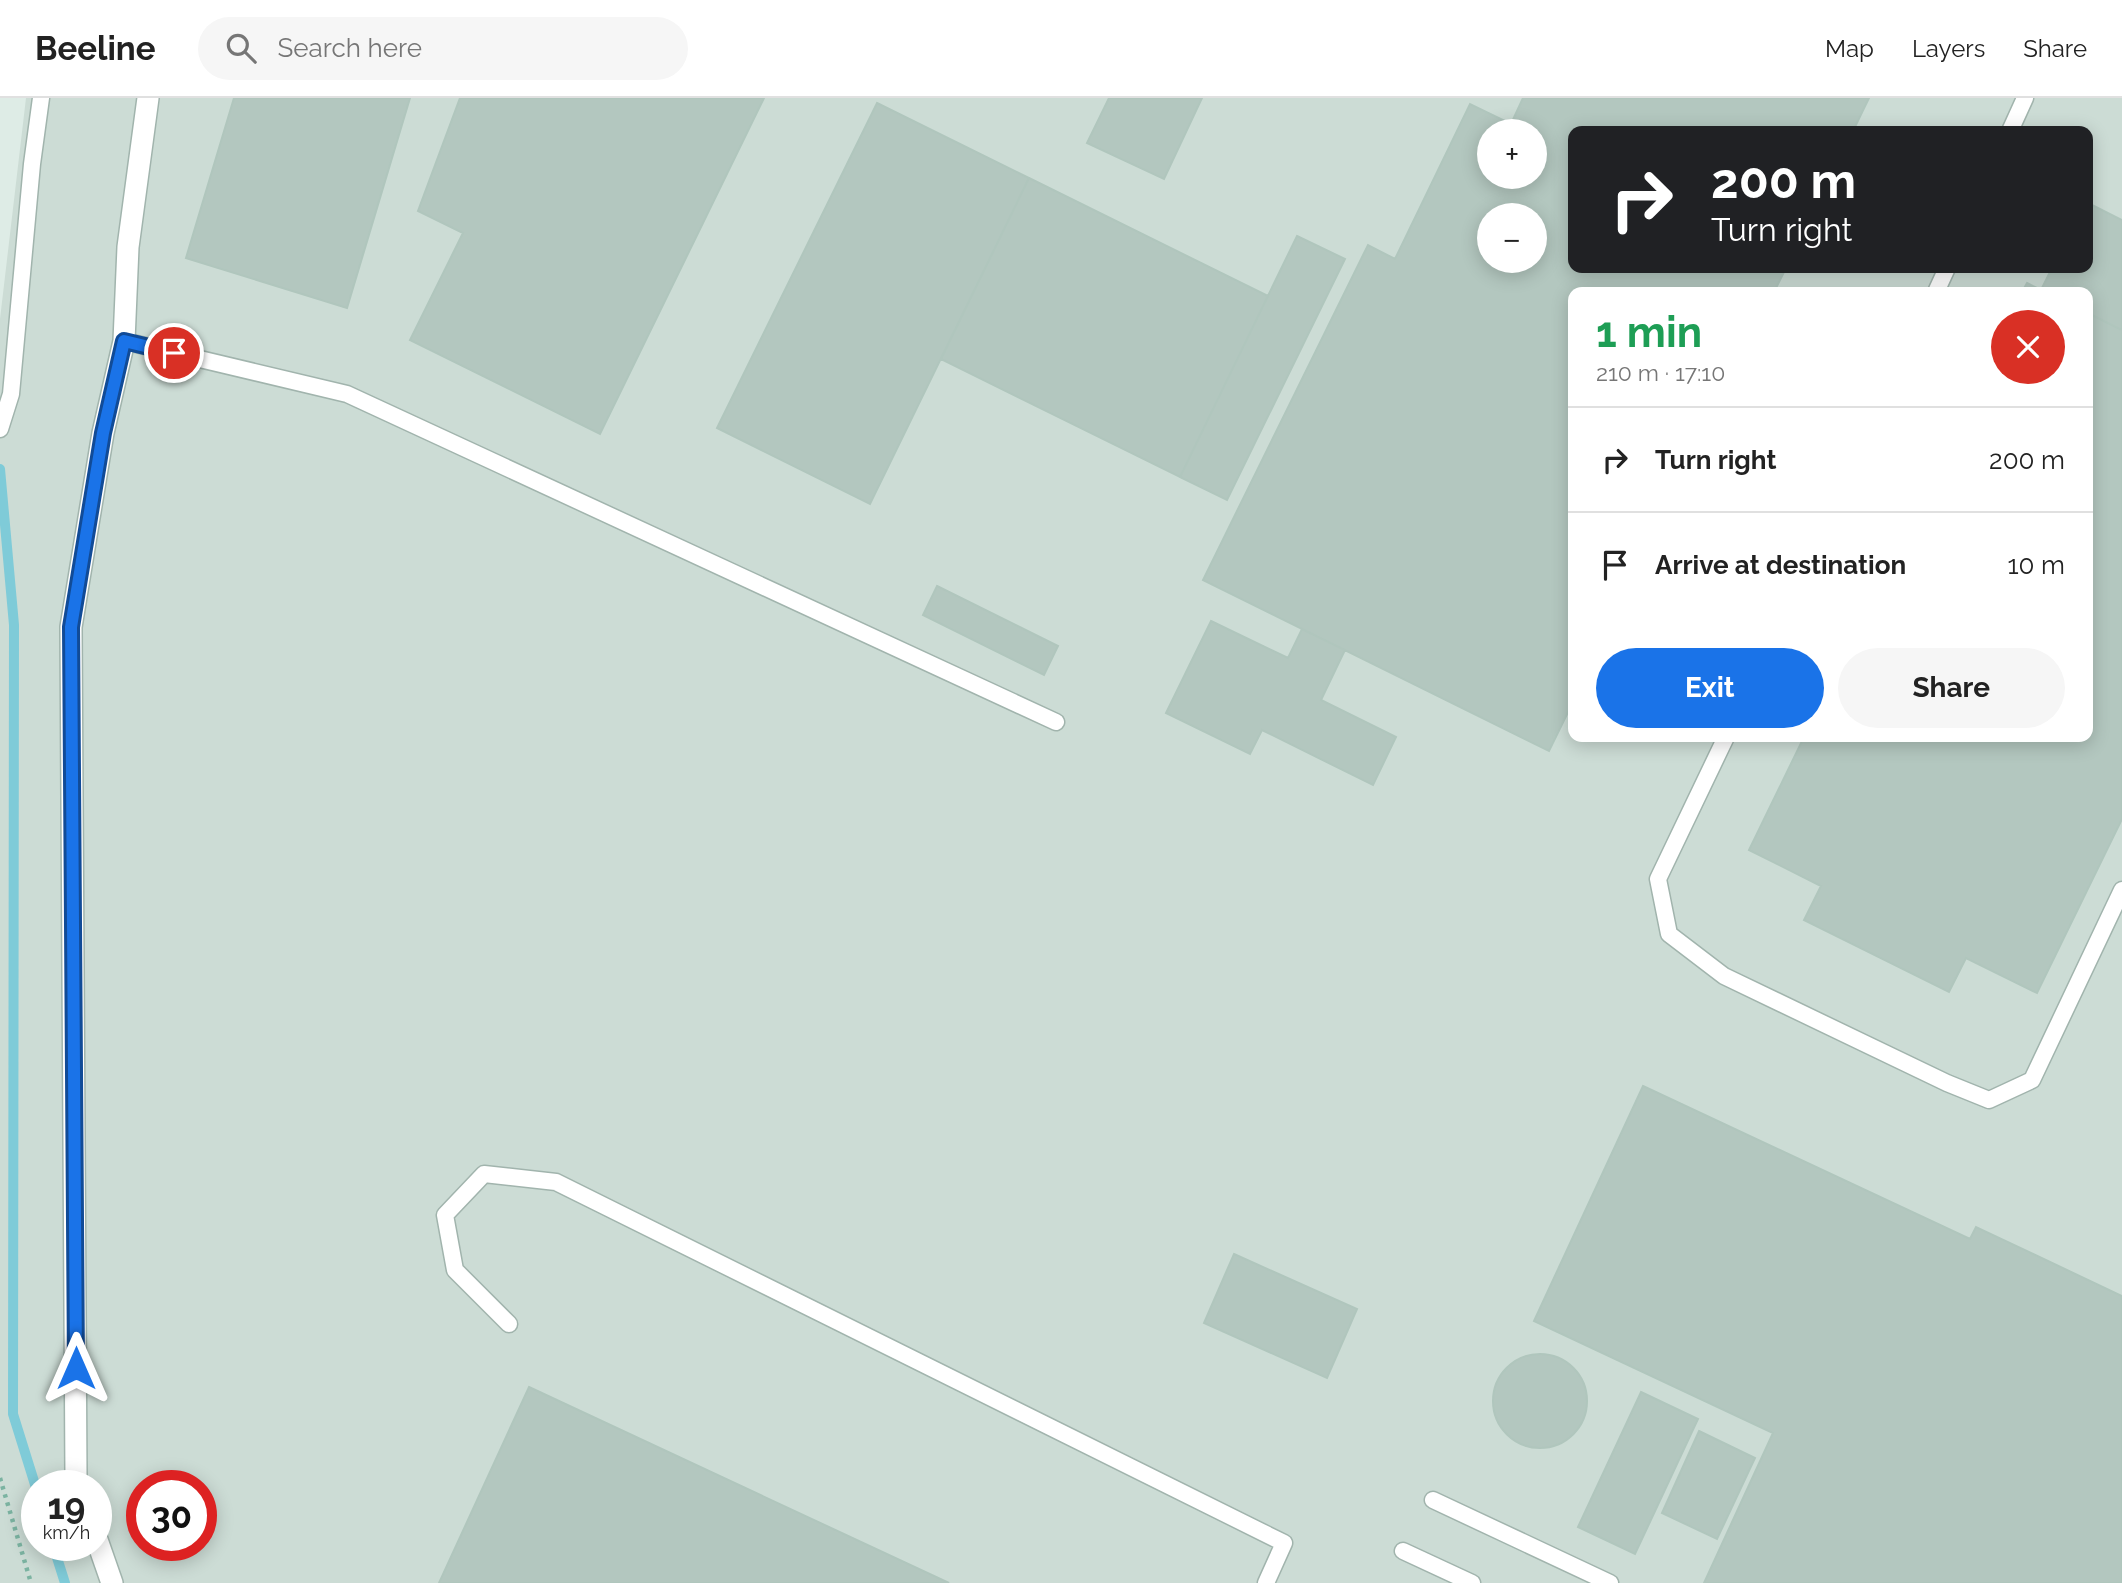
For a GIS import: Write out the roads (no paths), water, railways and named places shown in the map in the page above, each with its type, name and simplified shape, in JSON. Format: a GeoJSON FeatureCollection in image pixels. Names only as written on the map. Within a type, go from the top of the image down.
{"type":"FeatureCollection","features":[{"type":"Feature","properties":{"kind":"street"},"geometry":{"type":"LineString","coordinates":[[77,1470],[71,627],[103,433],[124,341],[128,247],[148,98]]}},
{"type":"Feature","properties":{"kind":"street"},"geometry":{"type":"LineString","coordinates":[[104,1561],[112,1583]]}},
{"type":"Feature","properties":{"kind":"lane"},"geometry":{"type":"LineString","coordinates":[[0,429],[12,394],[32,164],[41,98]]}},
{"type":"Feature","properties":{"kind":"lane"},"geometry":{"type":"LineString","coordinates":[[2012,126],[2025,98]]}},
{"type":"Feature","properties":{"kind":"lane"},"geometry":{"type":"LineString","coordinates":[[124,341],[347,394],[1056,722]]}},
{"type":"Feature","properties":{"kind":"lane"},"geometry":{"type":"LineString","coordinates":[[1724,742],[1658,879],[1669,934],[1724,976],[1947,1083],[1989,1100],[2032,1080],[2122,890]]}},
{"type":"Feature","properties":{"kind":"lane"},"geometry":{"type":"LineString","coordinates":[[509,1324],[455,1270],[445,1215],[484,1174],[556,1182],[1284,1544],[1266,1583]]}},
{"type":"Feature","properties":{"kind":"lane"},"geometry":{"type":"LineString","coordinates":[[1433,1500],[1610,1583]]}},
{"type":"Feature","properties":{"kind":"lane"},"geometry":{"type":"LineString","coordinates":[[1403,1551],[1472,1583]]}},
{"type":"Feature","properties":{"kind":"waterway"},"geometry":{"type":"LineString","coordinates":[[0,469],[14,625],[13,1414],[30,1470]]}},
{"type":"Feature","properties":{"kind":"waterway"},"geometry":{"type":"LineString","coordinates":[[58,1561],[65,1583]]}}]}
